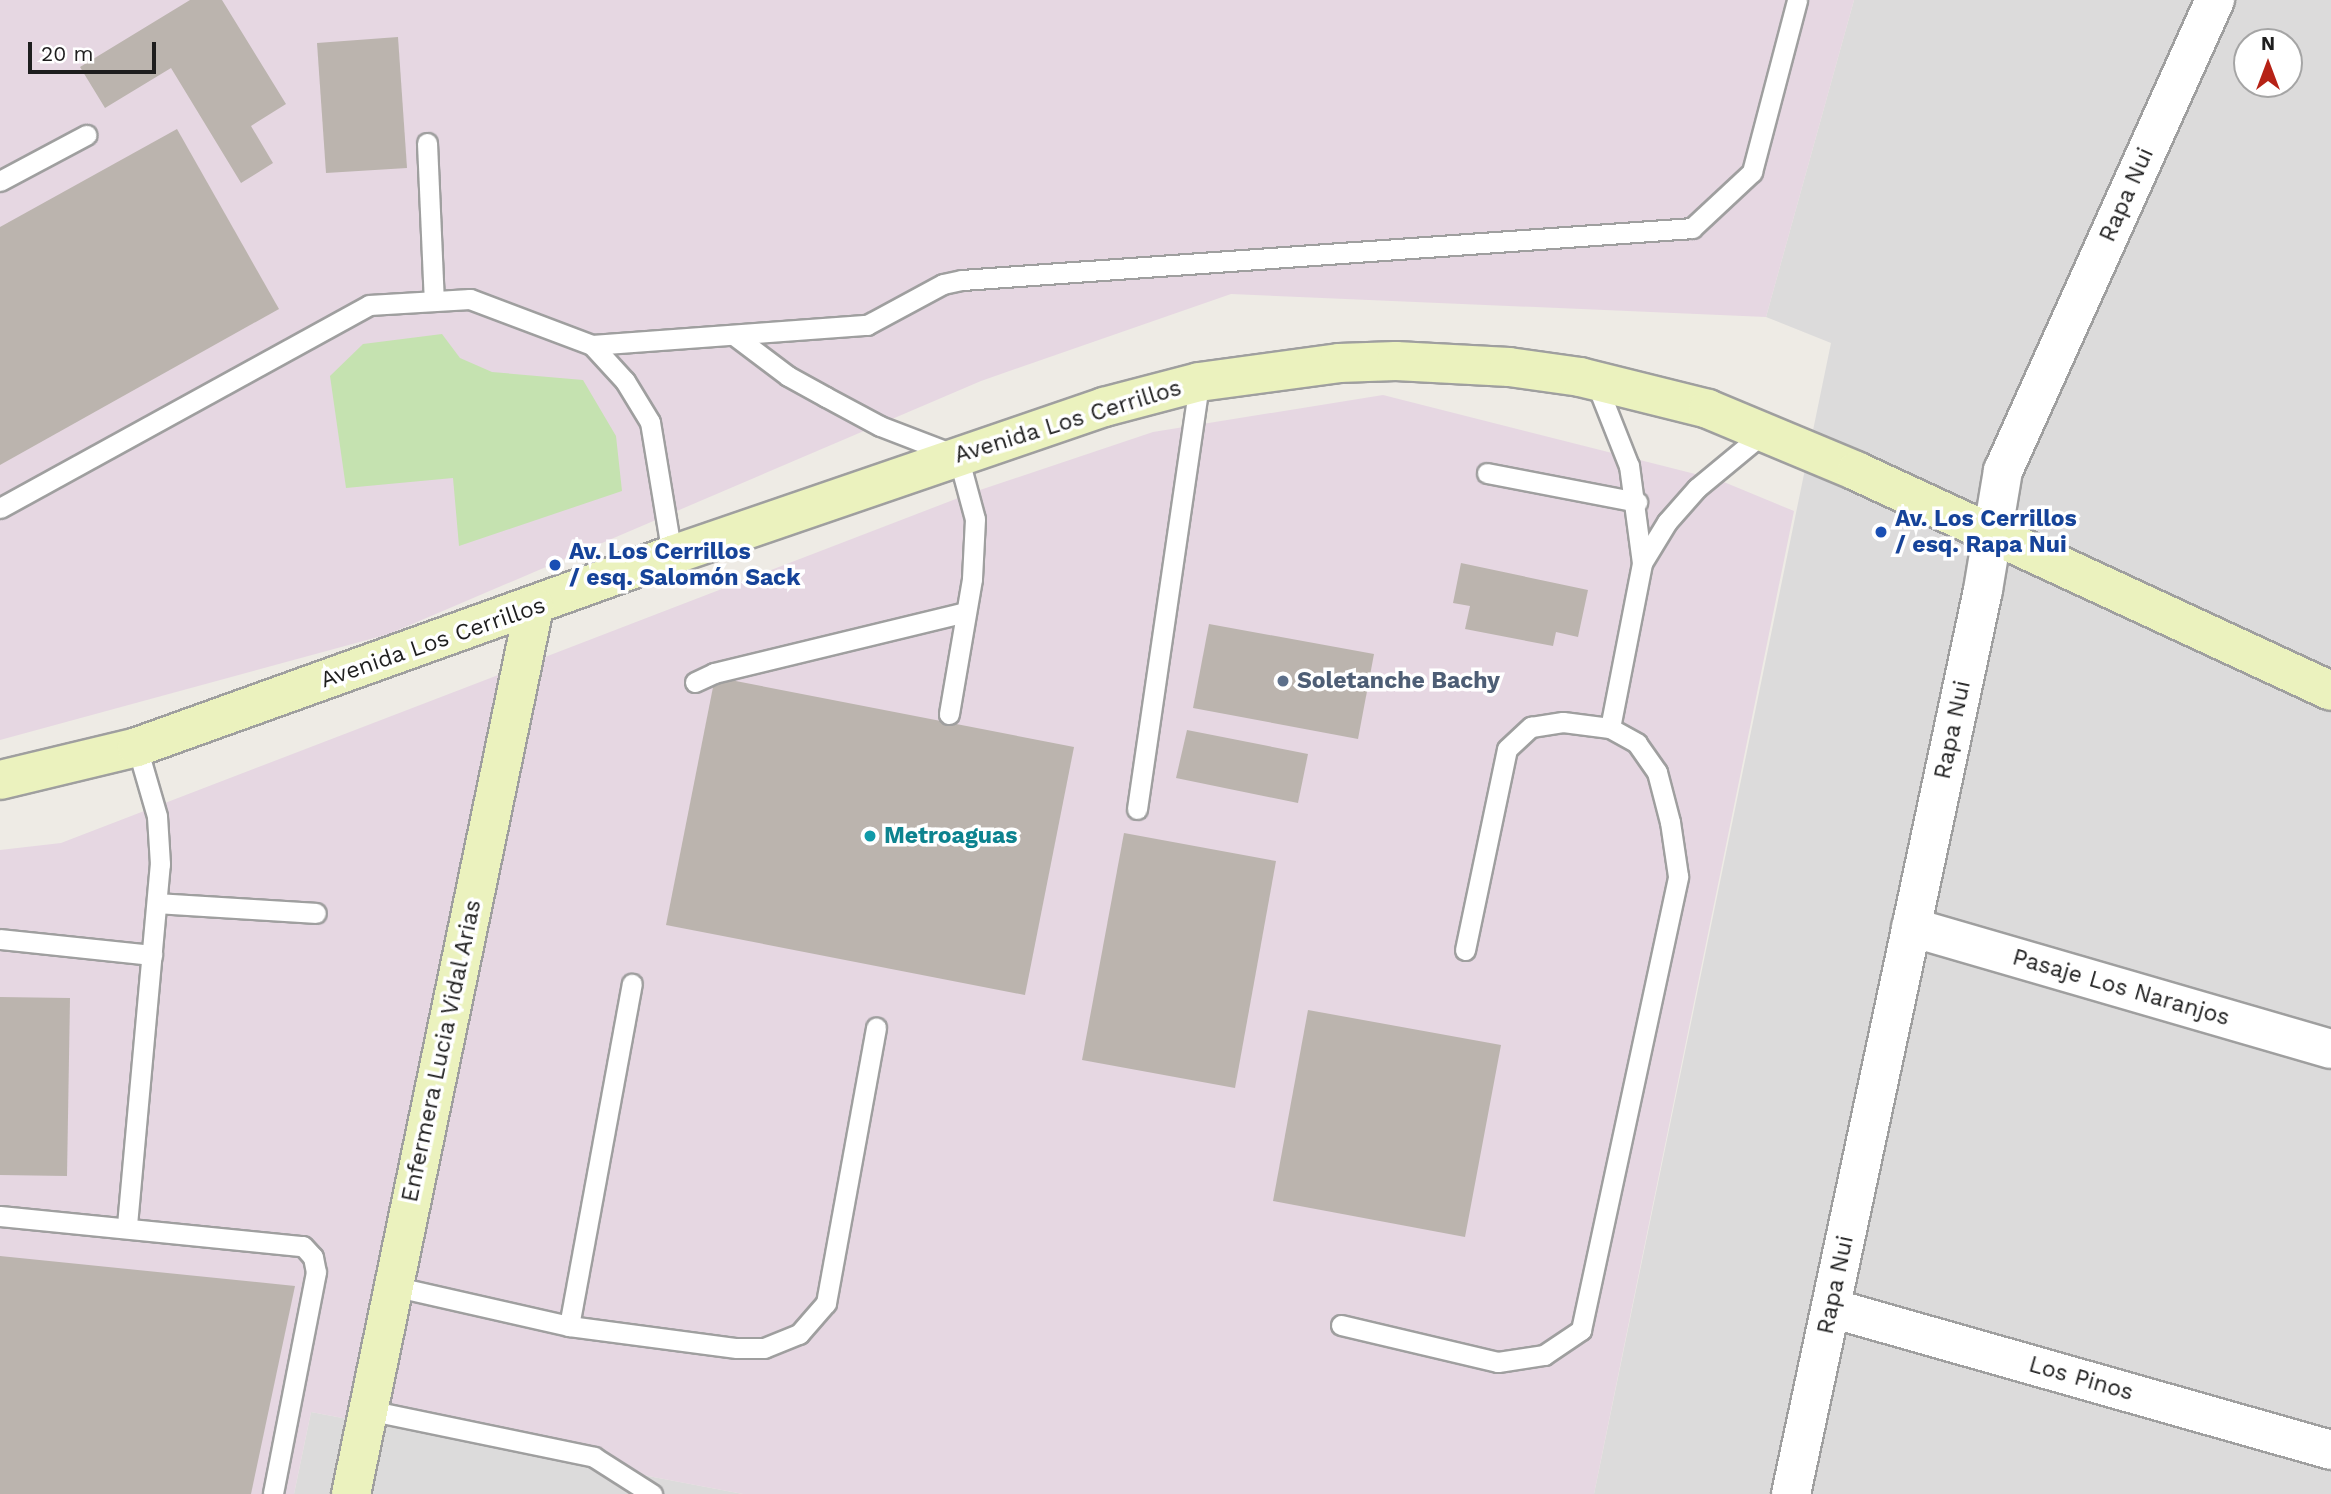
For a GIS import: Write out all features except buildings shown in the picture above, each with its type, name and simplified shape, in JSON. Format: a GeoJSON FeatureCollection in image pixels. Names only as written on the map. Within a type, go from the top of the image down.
{"type":"FeatureCollection","features":[{"type":"Feature","properties":{"kind":"street","name":"Rapa Nui"},"geometry":{"type":"LineString","coordinates":[[1791,1494],[1983,590],[1990,535],[2012,449],[2215,0]]}},
{"type":"Feature","properties":{"kind":"street","name":"Avenida Los Cerrillos"},"geometry":{"type":"LineString","coordinates":[[0,780],[137,747],[534,607],[672,555],[1104,407],[1199,382],[1269,370],[1396,360],[1509,367],[1595,380],[1709,409],[1766,431],[2330,689]]}},
{"type":"Feature","properties":{"kind":"street","name":"Enfermera Lucia Vidal Arias"},"geometry":{"type":"LineString","coordinates":[[351,1494],[534,607]]}},
{"type":"Feature","properties":{"kind":"street","name":"Pasaje Los Naranjos"},"geometry":{"type":"LineString","coordinates":[[1911,928],[2331,1049]]}},
{"type":"Feature","properties":{"kind":"street","name":"Los Pinos"},"geometry":{"type":"LineString","coordinates":[[1831,1308],[2331,1450]]}},
{"type":"Feature","properties":{"kind":"lane"},"geometry":{"type":"LineString","coordinates":[[0,508],[348,314],[369,305],[435,301],[486,302],[592,345],[735,337],[867,325],[943,284],[962,280],[1692,228],[1752,172],[1797,0]]}},
{"type":"Feature","properties":{"kind":"lane"},"geometry":{"type":"LineString","coordinates":[[0,181],[86,135]]}},
{"type":"Feature","properties":{"kind":"lane"},"geometry":{"type":"LineString","coordinates":[[427,143],[435,301]]}},
{"type":"Feature","properties":{"kind":"lane"},"geometry":{"type":"LineString","coordinates":[[735,337],[788,376],[880,426],[958,456],[975,519],[966,612],[949,714]]}},
{"type":"Feature","properties":{"kind":"lane"},"geometry":{"type":"LineString","coordinates":[[592,345],[625,381],[650,422],[672,555]]}},
{"type":"Feature","properties":{"kind":"lane"},"geometry":{"type":"LineString","coordinates":[[1595,380],[1615,422],[1637,502],[1642,563],[1610,728]]}},
{"type":"Feature","properties":{"kind":"lane"},"geometry":{"type":"LineString","coordinates":[[1137,809],[1199,382]]}},
{"type":"Feature","properties":{"kind":"lane"},"geometry":{"type":"LineString","coordinates":[[1642,563],[1667,522],[1697,488],[1766,431]]}},
{"type":"Feature","properties":{"kind":"lane"},"geometry":{"type":"LineString","coordinates":[[1487,473],[1637,502]]}},
{"type":"Feature","properties":{"kind":"lane"},"geometry":{"type":"LineString","coordinates":[[695,682],[715,673],[966,612]]}},
{"type":"Feature","properties":{"kind":"lane"},"geometry":{"type":"LineString","coordinates":[[1341,1325],[1498,1362],[1544,1354],[1581,1331],[1678,876],[1670,822],[1657,772],[1637,743],[1610,728],[1563,722],[1531,727],[1507,749],[1465,950]]}},
{"type":"Feature","properties":{"kind":"lane"},"geometry":{"type":"LineString","coordinates":[[127,1226],[157,903],[158,816],[137,747]]}},
{"type":"Feature","properties":{"kind":"lane"},"geometry":{"type":"LineString","coordinates":[[157,903],[316,913]]}},
{"type":"Feature","properties":{"kind":"lane"},"geometry":{"type":"LineString","coordinates":[[0,939],[152,955]]}},
{"type":"Feature","properties":{"kind":"lane"},"geometry":{"type":"LineString","coordinates":[[569,1326],[632,984]]}},
{"type":"Feature","properties":{"kind":"lane"},"geometry":{"type":"LineString","coordinates":[[393,1286],[569,1326],[737,1348],[764,1348],[799,1334],[826,1303],[876,1027]]}},
{"type":"Feature","properties":{"kind":"lane"},"geometry":{"type":"LineString","coordinates":[[0,1216],[291,1242],[303,1246],[313,1257],[316,1272],[273,1494]]}},
{"type":"Feature","properties":{"kind":"lane"},"geometry":{"type":"LineString","coordinates":[[368,1410],[594,1457],[652,1494]]}},
{"type":"Feature","properties":{"kind":"shaded area"},"geometry":{"type":"Polygon","coordinates":[[[0,0],[1854,0],[1766,317],[1231,294],[981,381],[389,634],[0,740],[0,0]]]}},
{"type":"Feature","properties":{"kind":"shaded area"},"geometry":{"type":"Polygon","coordinates":[[[1854,0],[2331,0],[2331,1494],[1594,1494],[1831,343],[1766,317],[1854,0]]]}},
{"type":"Feature","properties":{"kind":"shaded area"},"geometry":{"type":"Polygon","coordinates":[[[1383,395],[1719,480],[1794,511],[1594,1494],[743,1494],[311,1412],[294,1494],[0,1494],[0,850],[61,843],[974,492],[1153,432],[1383,395]]]}},
{"type":"Feature","properties":{"kind":"shaded area"},"geometry":{"type":"Polygon","coordinates":[[[311,1412],[743,1494],[294,1494],[311,1412]]]}},
{"type":"Feature","properties":{"kind":"green space"},"geometry":{"type":"Polygon","coordinates":[[[442,334],[460,358],[492,372],[583,380],[616,436],[622,491],[459,546],[453,478],[346,488],[330,376],[363,344],[442,334]]]}},
{"type":"Feature","properties":{"kind":"place","name":"Av. Los Cerrillos / esq. Rapa Nui"},"geometry":{"type":"Point","coordinates":[1881,532]}},
{"type":"Feature","properties":{"kind":"place","name":"Av. Los Cerrillos / esq. Salomón Sack"},"geometry":{"type":"Point","coordinates":[555,565]}},
{"type":"Feature","properties":{"kind":"place","name":"Soletanche Bachy"},"geometry":{"type":"Point","coordinates":[1283,681]}},
{"type":"Feature","properties":{"kind":"place","name":"Metroaguas"},"geometry":{"type":"Point","coordinates":[870,836]}}]}
